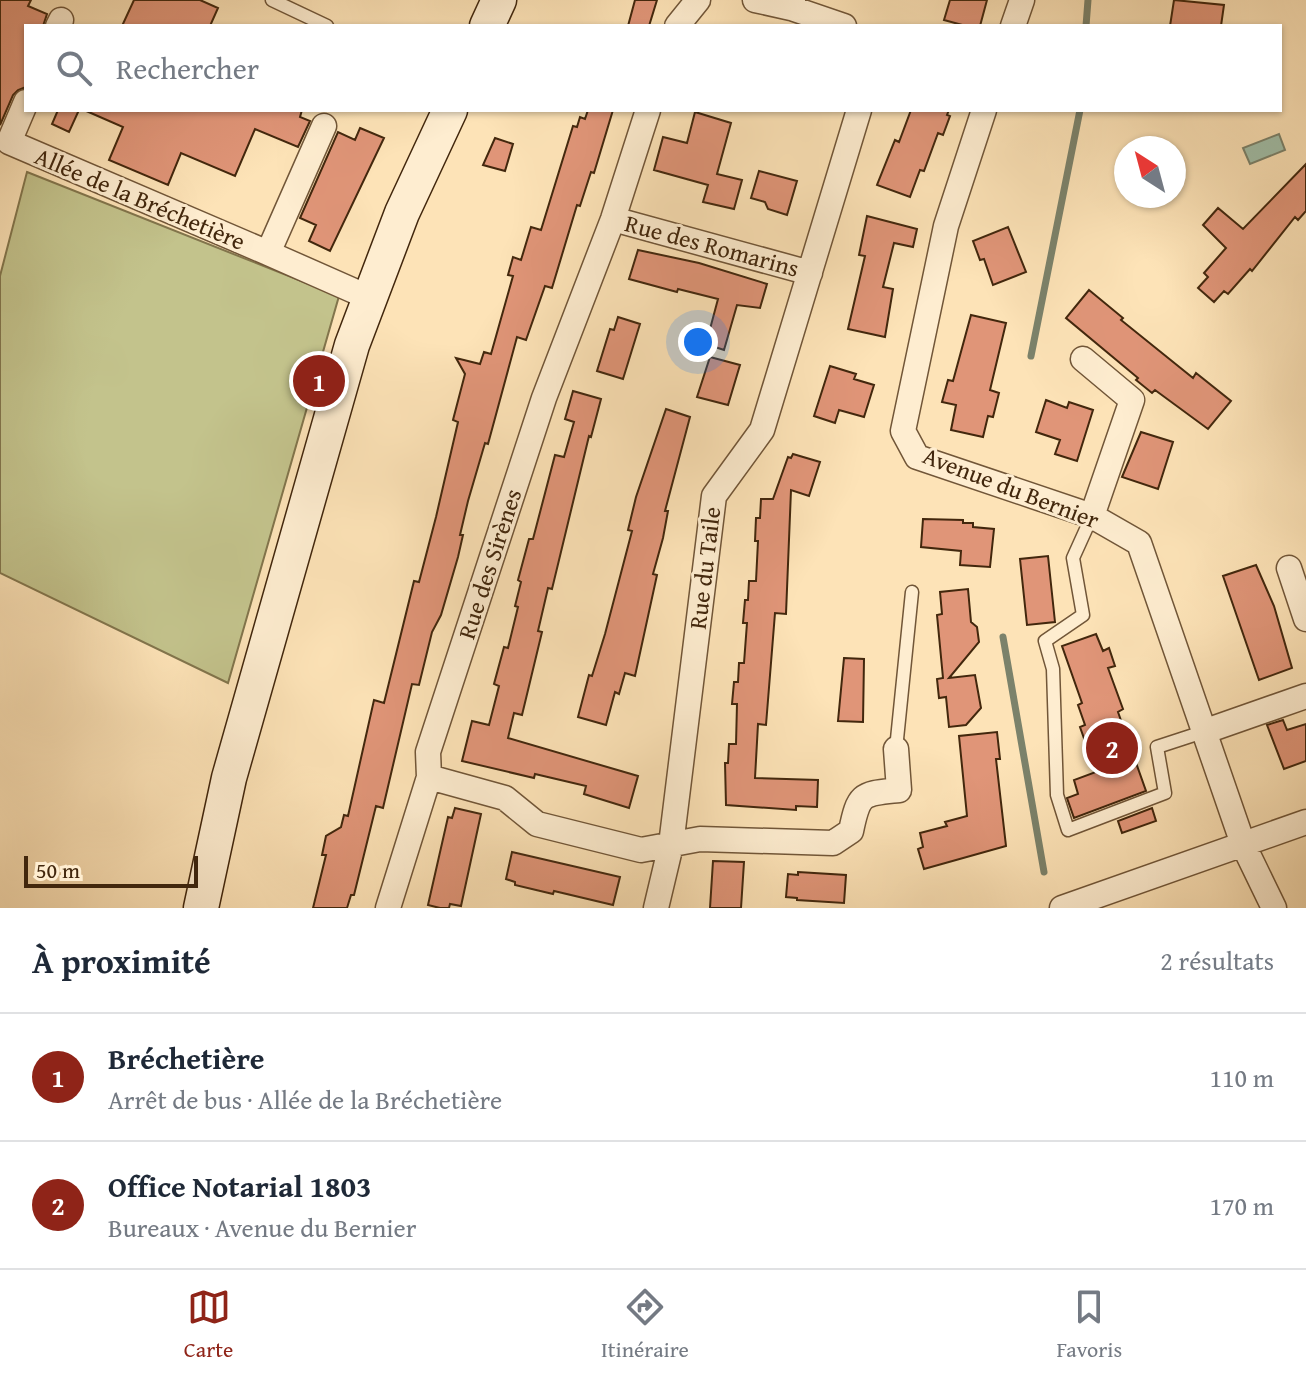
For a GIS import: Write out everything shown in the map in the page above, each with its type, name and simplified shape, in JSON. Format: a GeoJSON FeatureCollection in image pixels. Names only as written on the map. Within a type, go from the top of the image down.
{"type":"FeatureCollection","features":[{"type":"Feature","properties":{"kind":"main road"},"geometry":{"type":"LineString","coordinates":[[488,24],[499,0]]}},
{"type":"Feature","properties":{"kind":"main road"},"geometry":{"type":"LineString","coordinates":[[200,903],[229,778],[352,345],[402,213],[449,112]]}},
{"type":"Feature","properties":{"kind":"street"},"geometry":{"type":"LineString","coordinates":[[679,24],[698,0]]}},
{"type":"Feature","properties":{"kind":"street"},"geometry":{"type":"LineString","coordinates":[[755,0],[792,4],[839,24]]}},
{"type":"Feature","properties":{"kind":"street"},"geometry":{"type":"LineString","coordinates":[[1014,24],[1022,0]]}},
{"type":"Feature","properties":{"kind":"street","name":"Allée de la Bréchetière"},"geometry":{"type":"LineString","coordinates":[[24,107],[9,142],[370,298]]}},
{"type":"Feature","properties":{"kind":"street","name":"Rue des Sirènes"},"geometry":{"type":"LineString","coordinates":[[388,908],[429,777],[428,752],[442,708],[544,398],[613,219],[647,112]]}},
{"type":"Feature","properties":{"kind":"street","name":"Rue du Taile"},"geometry":{"type":"LineString","coordinates":[[656,908],[671,845],[714,496],[762,430],[858,112]]}},
{"type":"Feature","properties":{"kind":"street","name":"Avenue du Bernier"},"geometry":{"type":"LineString","coordinates":[[983,112],[946,226],[903,431],[917,457],[1092,516],[1139,543],[1243,844],[1274,908]]}},
{"type":"Feature","properties":{"kind":"street","name":"Allée de la Bréchetière"},"geometry":{"type":"LineString","coordinates":[[268,253],[324,126]]}},
{"type":"Feature","properties":{"kind":"street","name":"Rue des Romarins"},"geometry":{"type":"LineString","coordinates":[[613,219],[810,273]]}},
{"type":"Feature","properties":{"kind":"street"},"geometry":{"type":"LineString","coordinates":[[1083,359],[1132,400],[1092,516]]}},
{"type":"Feature","properties":{"kind":"street"},"geometry":{"type":"LineString","coordinates":[[1289,568],[1306,619]]}},
{"type":"Feature","properties":{"kind":"street"},"geometry":{"type":"LineString","coordinates":[[1206,731],[1306,696]]}},
{"type":"Feature","properties":{"kind":"street"},"geometry":{"type":"LineString","coordinates":[[429,777],[505,798],[537,824],[641,850],[700,839],[833,843],[851,831],[856,805],[869,793],[899,790],[896,749]]}},
{"type":"Feature","properties":{"kind":"street"},"geometry":{"type":"LineString","coordinates":[[1062,908],[1306,822]]}},
{"type":"Feature","properties":{"kind":"lane"},"geometry":{"type":"LineString","coordinates":[[272,0],[323,24]]}},
{"type":"Feature","properties":{"kind":"lane"},"geometry":{"type":"LineString","coordinates":[[1092,516],[1073,558],[1083,615],[1045,641],[1053,669],[1057,795],[1068,830],[1165,793],[1157,747],[1206,731]]}},
{"type":"Feature","properties":{"kind":"lane"},"geometry":{"type":"LineString","coordinates":[[896,749],[912,592]]}},
{"type":"Feature","properties":{"kind":"green space"},"geometry":{"type":"Polygon","coordinates":[[[27,172],[339,296],[228,683],[0,573],[0,276],[27,172]]]}},
{"type":"Feature","properties":{"kind":"shaded area"},"geometry":{"type":"Polygon","coordinates":[[[1279,134],[1285,150],[1250,164],[1243,148],[1279,134]]]}},
{"type":"Feature","properties":{"kind":"building"},"geometry":{"type":"Polygon","coordinates":[[[0,0],[31,0],[28,6],[47,14],[44,24],[24,24],[24,88],[13,95],[0,125],[0,0]]]}},
{"type":"Feature","properties":{"kind":"building"},"geometry":{"type":"Polygon","coordinates":[[[134,0],[200,0],[218,8],[211,24],[123,24],[134,0]]]}},
{"type":"Feature","properties":{"kind":"building"},"geometry":{"type":"Polygon","coordinates":[[[635,0],[657,0],[650,24],[629,24],[635,0]]]}},
{"type":"Feature","properties":{"kind":"building"},"geometry":{"type":"Polygon","coordinates":[[[950,0],[987,0],[981,24],[944,20],[950,0]]]}},
{"type":"Feature","properties":{"kind":"building"},"geometry":{"type":"Polygon","coordinates":[[[1174,0],[1224,5],[1221,24],[1170,24],[1174,0]]]}},
{"type":"Feature","properties":{"kind":"building"},"geometry":{"type":"Polygon","coordinates":[[[57,112],[78,112],[69,132],[52,124],[57,112]]]}},
{"type":"Feature","properties":{"kind":"building"},"geometry":{"type":"Polygon","coordinates":[[[89,112],[301,112],[300,117],[310,121],[298,147],[255,129],[235,176],[181,153],[168,185],[109,160],[123,127],[89,112]]]}},
{"type":"Feature","properties":{"kind":"building"},"geometry":{"type":"Polygon","coordinates":[[[587,112],[612,112],[594,173],[591,172],[580,206],[577,205],[552,288],[545,286],[526,340],[517,337],[488,444],[485,443],[468,501],[458,557],[441,615],[432,632],[419,685],[412,684],[383,808],[376,806],[354,895],[351,895],[347,908],[313,908],[326,855],[322,855],[326,836],[341,827],[344,815],[348,816],[374,700],[384,703],[414,581],[419,582],[436,517],[458,422],[453,420],[465,374],[456,358],[480,364],[484,352],[491,354],[513,276],[508,275],[513,257],[521,260],[531,227],[541,230],[573,126],[577,127],[580,117],[585,119],[587,112]]]}},
{"type":"Feature","properties":{"kind":"building"},"geometry":{"type":"Polygon","coordinates":[[[695,112],[731,123],[717,174],[742,180],[734,209],[703,202],[708,185],[654,170],[663,137],[687,143],[695,112]]]}},
{"type":"Feature","properties":{"kind":"building"},"geometry":{"type":"Polygon","coordinates":[[[910,112],[948,112],[950,116],[943,135],[938,133],[924,171],[920,170],[910,197],[877,185],[895,140],[899,142],[910,112]]]}},
{"type":"Feature","properties":{"kind":"building"},"geometry":{"type":"Polygon","coordinates":[[[360,128],[384,138],[330,251],[309,241],[316,225],[300,218],[338,132],[355,140],[360,128]]]}},
{"type":"Feature","properties":{"kind":"building"},"geometry":{"type":"Polygon","coordinates":[[[495,138],[513,144],[505,171],[483,165],[495,138]]]}},
{"type":"Feature","properties":{"kind":"building"},"geometry":{"type":"Polygon","coordinates":[[[1306,164],[1306,211],[1298,220],[1295,217],[1252,271],[1250,269],[1228,294],[1224,291],[1214,302],[1198,288],[1208,277],[1204,273],[1226,248],[1203,225],[1218,208],[1243,229],[1306,164]]]}},
{"type":"Feature","properties":{"kind":"building"},"geometry":{"type":"Polygon","coordinates":[[[759,171],[797,181],[787,215],[768,209],[765,202],[751,198],[759,171]]]}},
{"type":"Feature","properties":{"kind":"building"},"geometry":{"type":"Polygon","coordinates":[[[867,216],[917,229],[913,247],[894,243],[883,287],[893,289],[885,337],[848,329],[865,256],[859,255],[867,216]]]}},
{"type":"Feature","properties":{"kind":"building"},"geometry":{"type":"Polygon","coordinates":[[[1008,227],[1026,272],[993,285],[984,259],[980,260],[973,241],[1008,227]]]}},
{"type":"Feature","properties":{"kind":"building"},"geometry":{"type":"Polygon","coordinates":[[[638,250],[699,263],[767,284],[760,308],[737,305],[724,350],[706,344],[718,299],[629,279],[638,250]]]}},
{"type":"Feature","properties":{"kind":"building"},"geometry":{"type":"Polygon","coordinates":[[[1089,290],[1193,378],[1196,373],[1231,401],[1208,429],[1155,390],[1152,393],[1066,318],[1089,290]]]}},
{"type":"Feature","properties":{"kind":"building"},"geometry":{"type":"Polygon","coordinates":[[[971,315],[1006,323],[990,390],[999,393],[993,417],[988,416],[983,437],[951,430],[956,405],[942,402],[948,380],[953,381],[971,315]]]}},
{"type":"Feature","properties":{"kind":"building"},"geometry":{"type":"Polygon","coordinates":[[[618,317],[640,324],[623,379],[597,371],[610,329],[614,330],[618,317]]]}},
{"type":"Feature","properties":{"kind":"building"},"geometry":{"type":"Polygon","coordinates":[[[710,357],[740,365],[728,405],[697,397],[710,357]]]}},
{"type":"Feature","properties":{"kind":"building"},"geometry":{"type":"Polygon","coordinates":[[[830,366],[856,374],[854,379],[874,385],[864,417],[839,410],[835,423],[814,416],[830,366]]]}},
{"type":"Feature","properties":{"kind":"building"},"geometry":{"type":"Polygon","coordinates":[[[573,391],[601,399],[552,589],[548,588],[538,631],[542,632],[522,715],[514,713],[508,738],[638,776],[629,808],[584,794],[586,786],[535,774],[534,778],[462,761],[472,721],[489,725],[499,686],[494,684],[504,647],[508,648],[518,607],[515,606],[521,582],[518,580],[529,539],[533,539],[555,455],[564,457],[574,422],[565,419],[573,391]]]}},
{"type":"Feature","properties":{"kind":"building"},"geometry":{"type":"Polygon","coordinates":[[[1046,400],[1067,408],[1069,402],[1093,410],[1077,461],[1055,454],[1060,440],[1036,432],[1046,400]]]}},
{"type":"Feature","properties":{"kind":"building"},"geometry":{"type":"Polygon","coordinates":[[[666,409],[690,417],[665,511],[668,511],[663,538],[653,574],[657,575],[635,676],[625,673],[619,694],[615,692],[606,725],[578,717],[589,675],[592,676],[605,634],[632,531],[628,530],[636,497],[666,409]]]}},
{"type":"Feature","properties":{"kind":"building"},"geometry":{"type":"Polygon","coordinates":[[[1141,432],[1173,442],[1158,489],[1122,477],[1141,432]]]}},
{"type":"Feature","properties":{"kind":"building"},"geometry":{"type":"Polygon","coordinates":[[[793,454],[820,462],[809,496],[791,490],[786,614],[775,613],[766,725],[758,724],[755,778],[818,780],[817,807],[796,806],[796,810],[726,805],[725,763],[728,763],[729,744],[736,744],[737,704],[732,704],[734,682],[738,682],[739,663],[744,663],[747,623],[743,623],[749,581],[756,581],[756,518],[760,518],[761,499],[773,499],[788,457],[791,458],[793,454]]]}},
{"type":"Feature","properties":{"kind":"building"},"geometry":{"type":"Polygon","coordinates":[[[923,519],[963,520],[963,523],[973,523],[973,527],[994,529],[990,567],[960,565],[961,551],[921,547],[923,519]]]}},
{"type":"Feature","properties":{"kind":"building"},"geometry":{"type":"Polygon","coordinates":[[[1048,556],[1055,622],[1027,625],[1020,559],[1048,556]]]}},
{"type":"Feature","properties":{"kind":"building"},"geometry":{"type":"Polygon","coordinates":[[[1256,565],[1274,606],[1292,668],[1259,680],[1223,576],[1256,565]]]}},
{"type":"Feature","properties":{"kind":"building"},"geometry":{"type":"Polygon","coordinates":[[[968,589],[971,622],[977,627],[979,642],[949,678],[975,675],[981,708],[966,725],[949,727],[946,697],[939,698],[937,679],[943,678],[937,615],[942,614],[940,592],[968,589]]]}},
{"type":"Feature","properties":{"kind":"building"},"geometry":{"type":"Polygon","coordinates":[[[1096,634],[1103,651],[1109,648],[1115,666],[1108,668],[1123,709],[1118,712],[1146,791],[1074,818],[1067,798],[1078,794],[1074,780],[1096,772],[1080,727],[1085,725],[1078,705],[1082,703],[1062,646],[1096,634]]]}},
{"type":"Feature","properties":{"kind":"building"},"geometry":{"type":"Polygon","coordinates":[[[844,658],[864,659],[863,722],[838,721],[844,658]]]}},
{"type":"Feature","properties":{"kind":"building"},"geometry":{"type":"Polygon","coordinates":[[[1283,720],[1287,730],[1306,724],[1306,761],[1284,769],[1267,725],[1283,720]]]}},
{"type":"Feature","properties":{"kind":"building"},"geometry":{"type":"Polygon","coordinates":[[[997,732],[1000,759],[996,759],[1006,846],[924,869],[918,849],[923,847],[920,833],[947,826],[945,822],[967,816],[959,736],[997,732]]]}},
{"type":"Feature","properties":{"kind":"building"},"geometry":{"type":"Polygon","coordinates":[[[455,808],[481,814],[461,906],[450,904],[449,908],[440,908],[428,905],[448,817],[452,818],[455,808]]]}},
{"type":"Feature","properties":{"kind":"building"},"geometry":{"type":"Polygon","coordinates":[[[1152,808],[1156,821],[1122,833],[1118,821],[1152,808]]]}},
{"type":"Feature","properties":{"kind":"building"},"geometry":{"type":"Polygon","coordinates":[[[512,852],[620,877],[613,905],[515,885],[515,882],[506,879],[512,852]]]}},
{"type":"Feature","properties":{"kind":"building"},"geometry":{"type":"Polygon","coordinates":[[[713,861],[744,862],[741,908],[710,908],[713,861]]]}},
{"type":"Feature","properties":{"kind":"building"},"geometry":{"type":"Polygon","coordinates":[[[798,872],[846,875],[844,903],[786,897],[788,874],[798,875],[798,872]]]}},
{"type":"Feature","properties":{"kind":"waterway"},"geometry":{"type":"LineString","coordinates":[[1086,24],[1088,0]]}},
{"type":"Feature","properties":{"kind":"waterway"},"geometry":{"type":"LineString","coordinates":[[1031,356],[1080,112]]}},
{"type":"Feature","properties":{"kind":"waterway"},"geometry":{"type":"LineString","coordinates":[[1003,637],[1044,872]]}},
{"type":"Feature","properties":{"kind":"place","name":"Bréchetière"},"geometry":{"type":"Point","coordinates":[319,381]}},
{"type":"Feature","properties":{"kind":"place","name":"Office Notarial 1803"},"geometry":{"type":"Point","coordinates":[1112,748]}}]}
